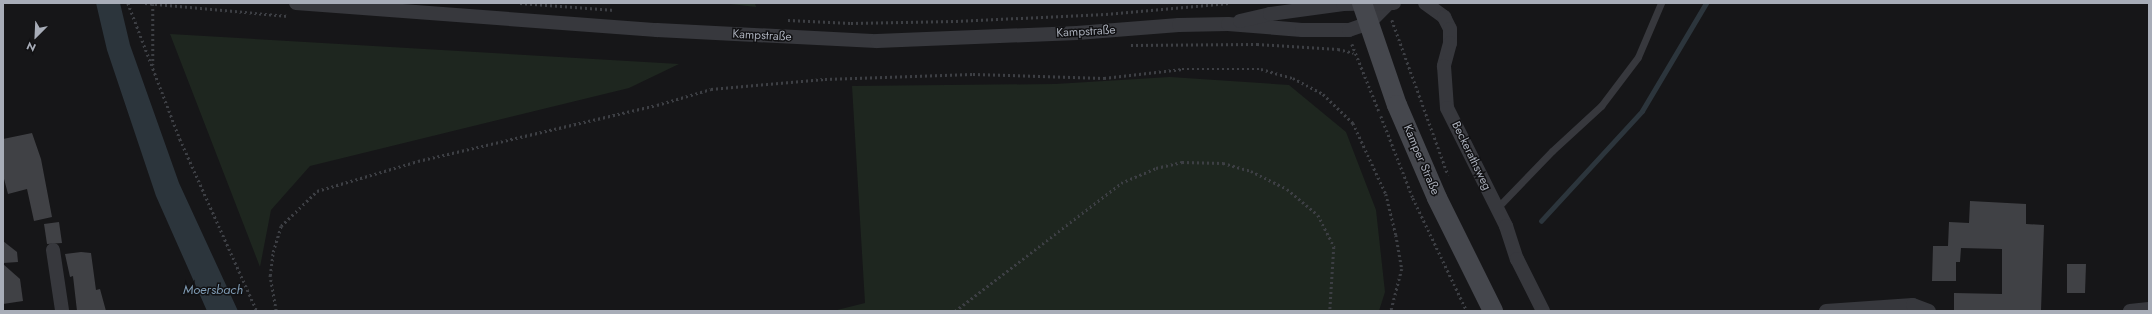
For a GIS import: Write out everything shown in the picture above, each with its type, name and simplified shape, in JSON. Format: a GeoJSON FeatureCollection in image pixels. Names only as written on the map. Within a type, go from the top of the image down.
{"type":"FeatureCollection","features":[{"type":"Feature","properties":{"kind":"main road","name":"Kamper Straße"},"geometry":{"type":"LineString","coordinates":[[1362,3],[1397,105],[1434,190],[1493,311]]}},
{"type":"Feature","properties":{"kind":"street","name":"Kampstraße"},"geometry":{"type":"LineString","coordinates":[[296,3],[657,30],[877,41],[1228,24],[1302,30],[1349,30],[1369,23]]}},
{"type":"Feature","properties":{"kind":"street","name":"Kampstraße"},"geometry":{"type":"LineString","coordinates":[[1228,24],[1270,14],[1305,3]]}},
{"type":"Feature","properties":{"kind":"street","name":"Kampstraße"},"geometry":{"type":"LineString","coordinates":[[1270,14],[1362,3]]}},
{"type":"Feature","properties":{"kind":"street"},"geometry":{"type":"LineString","coordinates":[[1362,3],[1392,4]]}},
{"type":"Feature","properties":{"kind":"street","name":"Beckerathsweg"},"geometry":{"type":"LineString","coordinates":[[1425,3],[1444,17],[1450,29],[1450,43],[1444,66],[1448,108],[1543,311]]}},
{"type":"Feature","properties":{"kind":"street"},"geometry":{"type":"LineString","coordinates":[[1369,23],[1392,4]]}},
{"type":"Feature","properties":{"kind":"street"},"geometry":{"type":"LineString","coordinates":[[53,250],[59,311]]}},
{"type":"Feature","properties":{"kind":"street"},"geometry":{"type":"LineString","coordinates":[[1826,311],[1913,305],[1929,311]]}},
{"type":"Feature","properties":{"kind":"street"},"geometry":{"type":"LineString","coordinates":[[2130,311],[2149,309]]}},
{"type":"Feature","properties":{"kind":"lane"},"geometry":{"type":"LineString","coordinates":[[1496,208],[1552,151],[1601,106],[1638,58],[1661,3]]}},
{"type":"Feature","properties":{"kind":"path"},"geometry":{"type":"LineString","coordinates":[[128,3],[180,139],[257,311]]}},
{"type":"Feature","properties":{"kind":"path"},"geometry":{"type":"LineString","coordinates":[[153,3],[153,67]]}},
{"type":"Feature","properties":{"kind":"path"},"geometry":{"type":"LineString","coordinates":[[520,3],[618,11]]}},
{"type":"Feature","properties":{"kind":"path"},"geometry":{"type":"LineString","coordinates":[[780,20],[851,23],[956,22],[1106,14],[1230,3]]}},
{"type":"Feature","properties":{"kind":"path"},"geometry":{"type":"LineString","coordinates":[[1392,4],[1449,178]]}},
{"type":"Feature","properties":{"kind":"path"},"geometry":{"type":"LineString","coordinates":[[1354,53],[1413,198],[1468,311]]}},
{"type":"Feature","properties":{"kind":"path"},"geometry":{"type":"LineString","coordinates":[[276,311],[270,276],[273,252],[281,226],[317,191],[418,161],[657,105],[711,89],[825,79],[973,74],[1104,78],[1182,69],[1261,69],[1293,78],[1324,94],[1353,123],[1386,194],[1396,235],[1402,269],[1391,311]]}},
{"type":"Feature","properties":{"kind":"path"},"geometry":{"type":"LineString","coordinates":[[955,311],[1121,183],[1156,168],[1182,162],[1223,163],[1251,171],[1287,189],[1318,215],[1334,247],[1330,311]]}},
{"type":"Feature","properties":{"kind":"shaded area"},"geometry":{"type":"Polygon","coordinates":[[[722,3],[755,3],[756,7],[722,3]]]}},
{"type":"Feature","properties":{"kind":"shaded area"},"geometry":{"type":"Polygon","coordinates":[[[170,34],[679,64],[629,88],[310,166],[271,210],[260,267],[170,34]]]}},
{"type":"Feature","properties":{"kind":"shaded area"},"geometry":{"type":"Polygon","coordinates":[[[1170,77],[1289,85],[1346,132],[1376,210],[1385,292],[1379,311],[833,311],[865,303],[852,86],[1055,84],[1170,77]]]}},
{"type":"Feature","properties":{"kind":"water","name":"Moersbach"},"geometry":{"type":"Polygon","coordinates":[[[96,3],[120,3],[130,45],[179,183],[238,311],[207,311],[156,196],[107,50],[96,3]]]}},
{"type":"Feature","properties":{"kind":"building"},"geometry":{"type":"Polygon","coordinates":[[[32,133],[41,159],[52,217],[34,221],[27,189],[8,194],[3,175],[3,139],[32,133]]]}},
{"type":"Feature","properties":{"kind":"building"},"geometry":{"type":"Polygon","coordinates":[[[1970,201],[2026,204],[2026,224],[2044,225],[2041,311],[1954,311],[1954,293],[2002,294],[2002,249],[1961,248],[1960,262],[1956,262],[1956,281],[1932,281],[1933,246],[1948,246],[1949,222],[1969,223],[1970,201]]]}},
{"type":"Feature","properties":{"kind":"building"},"geometry":{"type":"Polygon","coordinates":[[[59,222],[62,243],[47,244],[44,224],[59,222]]]}},
{"type":"Feature","properties":{"kind":"building"},"geometry":{"type":"Polygon","coordinates":[[[3,241],[17,252],[18,262],[3,263],[3,241]]]}},
{"type":"Feature","properties":{"kind":"building"},"geometry":{"type":"Polygon","coordinates":[[[81,252],[91,253],[96,290],[100,289],[106,311],[77,311],[73,276],[70,277],[65,254],[81,252]]]}},
{"type":"Feature","properties":{"kind":"building"},"geometry":{"type":"Polygon","coordinates":[[[3,264],[20,279],[23,301],[3,304],[3,264]]]}},
{"type":"Feature","properties":{"kind":"building"},"geometry":{"type":"Polygon","coordinates":[[[2067,264],[2086,264],[2085,293],[2067,293],[2067,264]]]}},
{"type":"Feature","properties":{"kind":"waterway"},"geometry":{"type":"LineString","coordinates":[[1541,221],[1642,111],[1706,3]]}}]}
